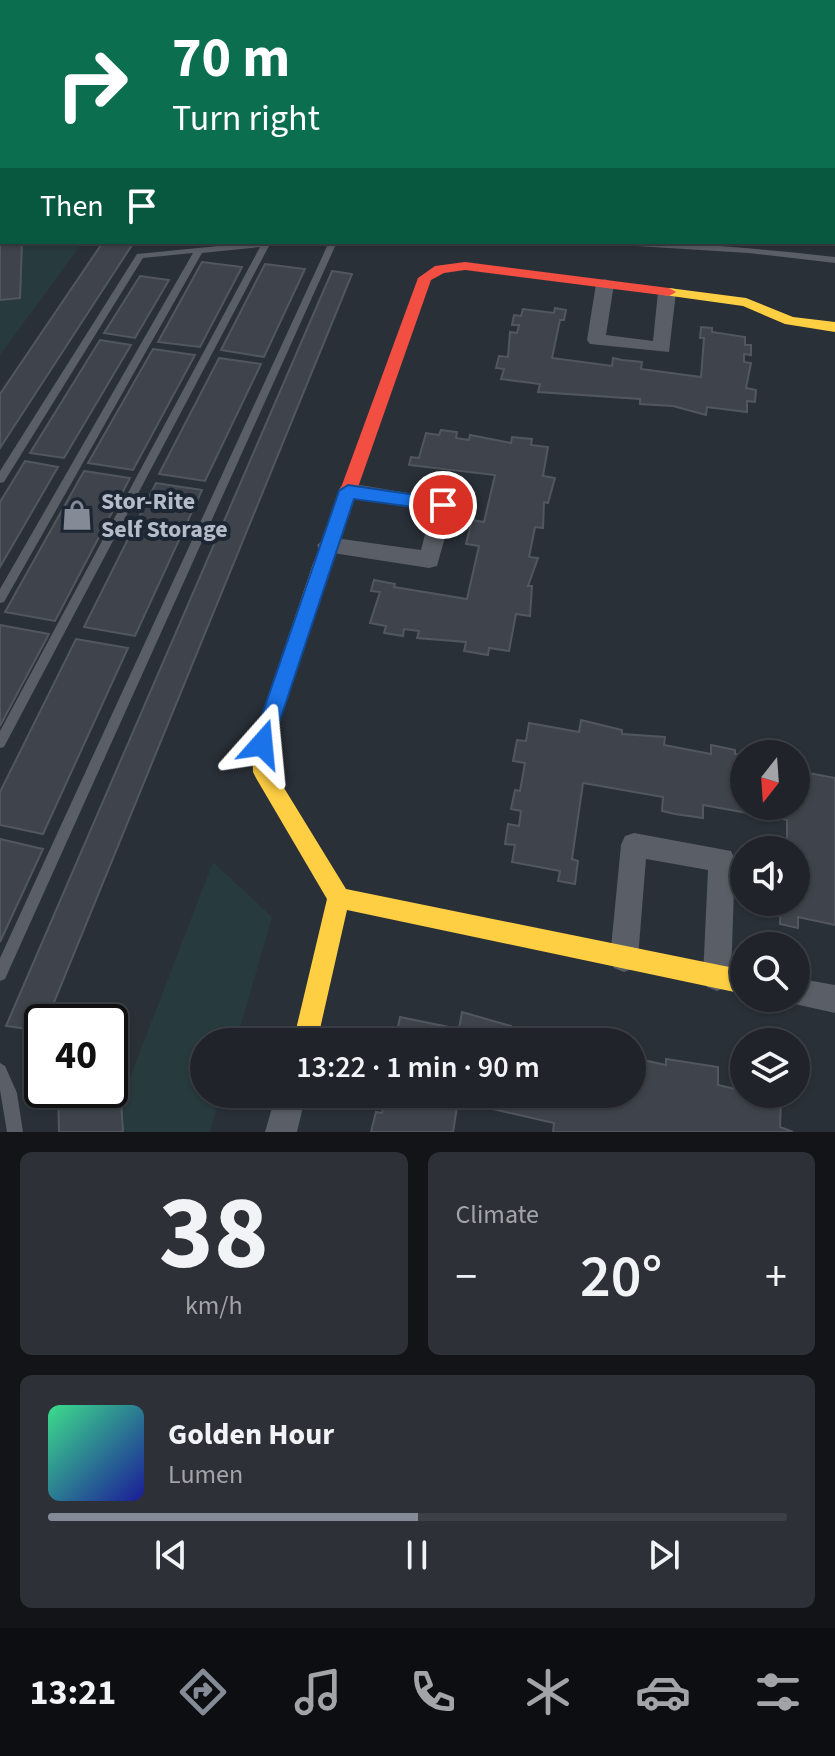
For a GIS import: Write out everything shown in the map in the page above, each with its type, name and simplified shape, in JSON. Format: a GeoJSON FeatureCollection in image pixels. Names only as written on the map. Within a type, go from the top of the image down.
{"type":"FeatureCollection","features":[{"type":"Feature","properties":{"kind":"street"},"geometry":{"type":"LineString","coordinates":[[308,1028],[339,898],[263,772],[262,744],[328,545],[425,278],[434,270],[450,265],[746,302],[790,321],[835,327]]}},
{"type":"Feature","properties":{"kind":"street"},"geometry":{"type":"LineString","coordinates":[[605,284],[596,340],[662,348],[667,292]]}},
{"type":"Feature","properties":{"kind":"street"},"geometry":{"type":"LineString","coordinates":[[328,545],[429,560],[443,505],[348,491]]}},
{"type":"Feature","properties":{"kind":"street"},"geometry":{"type":"LineString","coordinates":[[624,958],[634,845],[722,860],[730,967]]}},
{"type":"Feature","properties":{"kind":"street"},"geometry":{"type":"LineString","coordinates":[[339,898],[730,980]]}},
{"type":"Feature","properties":{"kind":"street"},"geometry":{"type":"LineString","coordinates":[[810,995],[835,999]]}},
{"type":"Feature","properties":{"kind":"street"},"geometry":{"type":"LineString","coordinates":[[281,1132],[287,1108]]}},
{"type":"Feature","properties":{"kind":"lane"},"geometry":{"type":"LineString","coordinates":[[0,479],[140,256],[266,244]]}},
{"type":"Feature","properties":{"kind":"lane"},"geometry":{"type":"LineString","coordinates":[[0,743],[266,244]]}},
{"type":"Feature","properties":{"kind":"lane"},"geometry":{"type":"LineString","coordinates":[[0,974],[332,244]]}},
{"type":"Feature","properties":{"kind":"lane"},"geometry":{"type":"LineString","coordinates":[[652,244],[835,260]]}},
{"type":"Feature","properties":{"kind":"lane"},"geometry":{"type":"LineString","coordinates":[[0,599],[199,250]]}},
{"type":"Feature","properties":{"kind":"lane"},"geometry":{"type":"LineString","coordinates":[[0,1071],[9,1093],[15,1132]]}},
{"type":"Feature","properties":{"kind":"green space"},"geometry":{"type":"Polygon","coordinates":[[[0,244],[82,244],[0,355],[0,244]]]}},
{"type":"Feature","properties":{"kind":"green space"},"geometry":{"type":"Polygon","coordinates":[[[213,862],[272,917],[240,1028],[190,1028],[190,1108],[217,1108],[210,1132],[109,1132],[118,1108],[128,1108],[128,1083],[213,862]]]}},
{"type":"Feature","properties":{"kind":"building"},"geometry":{"type":"Polygon","coordinates":[[[0,244],[22,244],[20,298],[0,300],[0,244]]]}},
{"type":"Feature","properties":{"kind":"building"},"geometry":{"type":"Polygon","coordinates":[[[102,244],[132,245],[0,448],[0,394],[102,244]]]}},
{"type":"Feature","properties":{"kind":"building"},"geometry":{"type":"Polygon","coordinates":[[[202,262],[242,267],[200,347],[158,342],[202,262]]]}},
{"type":"Feature","properties":{"kind":"building"},"geometry":{"type":"Polygon","coordinates":[[[265,264],[305,269],[264,357],[221,350],[265,264]]]}},
{"type":"Feature","properties":{"kind":"building"},"geometry":{"type":"Polygon","coordinates":[[[332,271],[352,274],[53,1004],[24,1004],[24,1028],[6,1026],[332,271]]]}},
{"type":"Feature","properties":{"kind":"building"},"geometry":{"type":"Polygon","coordinates":[[[140,276],[169,280],[135,338],[104,333],[140,276]]]}},
{"type":"Feature","properties":{"kind":"building"},"geometry":{"type":"Polygon","coordinates":[[[555,308],[566,310],[564,320],[560,320],[552,358],[612,366],[613,358],[642,362],[641,369],[701,377],[704,338],[700,338],[701,327],[712,328],[712,332],[745,337],[745,345],[751,345],[751,355],[744,354],[744,362],[751,363],[746,388],[756,390],[755,402],[747,401],[747,412],[707,407],[706,415],[673,406],[640,404],[640,399],[538,392],[540,384],[501,379],[504,369],[496,368],[499,356],[508,357],[510,332],[517,333],[519,325],[512,325],[514,315],[521,316],[523,309],[554,313],[555,308]]]}},
{"type":"Feature","properties":{"kind":"building"},"geometry":{"type":"Polygon","coordinates":[[[100,340],[131,345],[64,458],[30,453],[100,340]]]}},
{"type":"Feature","properties":{"kind":"building"},"geometry":{"type":"Polygon","coordinates":[[[153,349],[195,355],[133,470],[88,463],[153,349]]]}},
{"type":"Feature","properties":{"kind":"building"},"geometry":{"type":"Polygon","coordinates":[[[219,358],[261,364],[205,481],[159,474],[219,358]]]}},
{"type":"Feature","properties":{"kind":"building"},"geometry":{"type":"Polygon","coordinates":[[[441,430],[457,432],[456,438],[469,440],[470,435],[511,443],[512,437],[532,439],[531,445],[548,447],[543,476],[555,478],[548,503],[544,502],[543,528],[535,527],[529,557],[538,558],[528,586],[532,586],[530,616],[516,614],[509,651],[489,648],[488,655],[464,651],[466,642],[417,638],[419,631],[404,629],[403,636],[384,633],[386,626],[370,623],[380,592],[371,591],[374,580],[395,584],[394,587],[467,599],[479,546],[466,544],[472,520],[484,522],[495,475],[409,465],[411,457],[419,458],[426,433],[439,435],[441,430]]]}},
{"type":"Feature","properties":{"kind":"building"},"geometry":{"type":"Polygon","coordinates":[[[25,461],[58,467],[0,567],[0,502],[25,461]]]}},
{"type":"Feature","properties":{"kind":"building"},"geometry":{"type":"Polygon","coordinates":[[[84,471],[130,478],[55,621],[5,612],[84,471]]]}},
{"type":"Feature","properties":{"kind":"building"},"geometry":{"type":"Polygon","coordinates":[[[156,483],[202,490],[135,636],[84,627],[156,483]]]}},
{"type":"Feature","properties":{"kind":"building"},"geometry":{"type":"Polygon","coordinates":[[[0,625],[49,634],[0,726],[0,625]]]}},
{"type":"Feature","properties":{"kind":"building"},"geometry":{"type":"Polygon","coordinates":[[[76,639],[128,648],[43,834],[0,825],[0,792],[76,639]]]}},
{"type":"Feature","properties":{"kind":"building"},"geometry":{"type":"Polygon","coordinates":[[[581,720],[622,730],[622,734],[665,737],[664,745],[711,754],[711,745],[730,749],[730,810],[703,805],[703,818],[675,814],[662,811],[663,797],[583,783],[572,859],[578,861],[575,884],[558,881],[560,871],[512,862],[515,845],[505,844],[508,824],[519,826],[521,811],[511,809],[515,790],[520,791],[525,763],[513,761],[517,740],[526,741],[529,723],[579,732],[581,720]]]}},
{"type":"Feature","properties":{"kind":"building"},"geometry":{"type":"Polygon","coordinates":[[[810,773],[835,778],[835,925],[798,917],[798,928],[780,924],[780,916],[810,916],[810,836],[787,836],[787,820],[810,820],[810,773]]]}},
{"type":"Feature","properties":{"kind":"building"},"geometry":{"type":"Polygon","coordinates":[[[0,839],[43,849],[0,942],[0,839]]]}},
{"type":"Feature","properties":{"kind":"building"},"geometry":{"type":"Polygon","coordinates":[[[462,1012],[511,1026],[511,1028],[459,1028],[462,1012]]]}},
{"type":"Feature","properties":{"kind":"building"},"geometry":{"type":"Polygon","coordinates":[[[400,1017],[454,1028],[398,1028],[400,1017]]]}},
{"type":"Feature","properties":{"kind":"building"},"geometry":{"type":"Polygon","coordinates":[[[666,1059],[718,1067],[718,1085],[730,1088],[730,1108],[781,1108],[780,1127],[793,1132],[553,1132],[554,1123],[489,1108],[646,1108],[646,1061],[666,1065],[666,1059]]]}},
{"type":"Feature","properties":{"kind":"building"},"geometry":{"type":"Polygon","coordinates":[[[58,1108],[121,1108],[123,1132],[59,1132],[58,1108]]]}},
{"type":"Feature","properties":{"kind":"building"},"geometry":{"type":"Polygon","coordinates":[[[383,1108],[457,1108],[453,1132],[371,1132],[376,1112],[382,1113],[383,1108]]]}},
{"type":"Feature","properties":{"kind":"traffic: slow"},"geometry":{"type":"LineString","coordinates":[[669,292],[746,302],[790,321],[835,327]]}},
{"type":"Feature","properties":{"kind":"traffic: slow"},"geometry":{"type":"LineString","coordinates":[[308,1028],[339,898],[263,772],[262,744],[322,564]]}},
{"type":"Feature","properties":{"kind":"traffic: slow"},"geometry":{"type":"LineString","coordinates":[[339,898],[730,979]]}},
{"type":"Feature","properties":{"kind":"traffic: jam"},"geometry":{"type":"LineString","coordinates":[[322,564],[425,278],[440,269],[465,266],[669,292]]}},
{"type":"Feature","properties":{"kind":"place","name":"Stor-Rite Self Storage"},"geometry":{"type":"Point","coordinates":[77,515]}},
{"type":"Feature","properties":{"kind":"route"},"geometry":{"type":"LineString","coordinates":[[262,744],[348,491],[443,505]]}}]}
